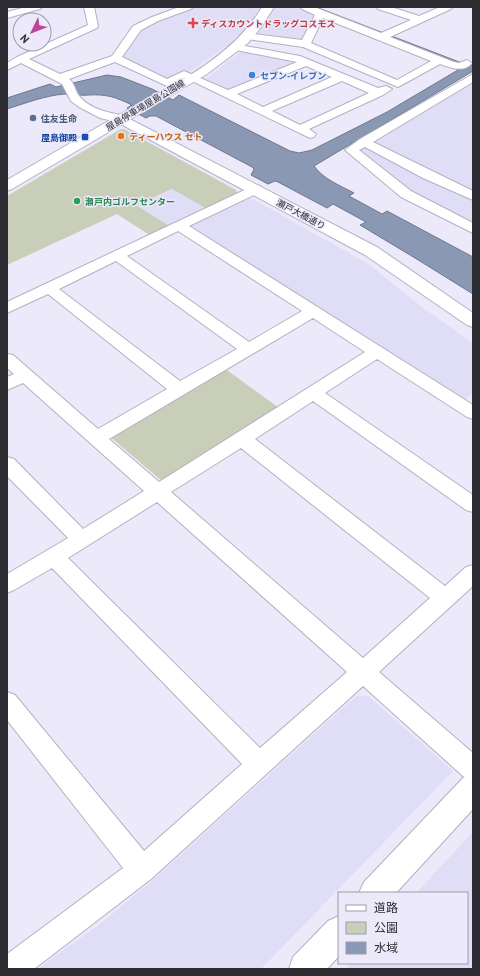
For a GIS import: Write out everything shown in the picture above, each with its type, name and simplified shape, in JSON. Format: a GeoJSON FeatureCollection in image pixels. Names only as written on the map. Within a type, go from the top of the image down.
{"type":"FeatureCollection","features":[{"type":"Feature","properties":{"kind":"street"},"geometry":{"type":"LineString","coordinates":[[7,15],[37,7]]}},
{"type":"Feature","properties":{"kind":"street"},"geometry":{"type":"LineString","coordinates":[[7,67],[93,26],[90,7]]}},
{"type":"Feature","properties":{"kind":"street"},"geometry":{"type":"LineString","coordinates":[[67,85],[116,58],[137,28],[155,19],[188,7]]}},
{"type":"Feature","properties":{"kind":"street","name":"屋島停車場屋島公園線"},"geometry":{"type":"LineString","coordinates":[[7,186],[164,94],[236,47],[257,26],[268,7]]}},
{"type":"Feature","properties":{"kind":"street"},"geometry":{"type":"LineString","coordinates":[[306,7],[384,36],[457,66],[467,63]]}},
{"type":"Feature","properties":{"kind":"street"},"geometry":{"type":"LineString","coordinates":[[382,7],[420,20]]}},
{"type":"Feature","properties":{"kind":"street"},"geometry":{"type":"LineString","coordinates":[[384,36],[420,20],[442,8]]}},
{"type":"Feature","properties":{"kind":"street"},"geometry":{"type":"LineString","coordinates":[[305,44],[320,26],[321,13]]}},
{"type":"Feature","properties":{"kind":"street"},"geometry":{"type":"LineString","coordinates":[[247,36],[305,44],[398,84]]}},
{"type":"Feature","properties":{"kind":"street"},"geometry":{"type":"LineString","coordinates":[[236,47],[296,58],[379,93]]}},
{"type":"Feature","properties":{"kind":"street"},"geometry":{"type":"LineString","coordinates":[[116,58],[167,84],[184,74],[192,77],[305,131],[398,84],[440,60]]}},
{"type":"Feature","properties":{"kind":"street"},"geometry":{"type":"LineString","coordinates":[[21,59],[67,85],[75,99],[104,116],[127,116]]}},
{"type":"Feature","properties":{"kind":"street"},"geometry":{"type":"LineString","coordinates":[[228,94],[307,62]]}},
{"type":"Feature","properties":{"kind":"street"},"geometry":{"type":"LineString","coordinates":[[410,63],[424,68]]}},
{"type":"Feature","properties":{"kind":"street"},"geometry":{"type":"LineString","coordinates":[[473,76],[352,150],[406,194],[473,229]]}},
{"type":"Feature","properties":{"kind":"street"},"geometry":{"type":"LineString","coordinates":[[263,111],[342,77]]}},
{"type":"Feature","properties":{"kind":"street","name":"瀬戸大橋通り"},"geometry":{"type":"LineString","coordinates":[[127,116],[255,189],[371,251],[473,321]]}},
{"type":"Feature","properties":{"kind":"street"},"geometry":{"type":"LineString","coordinates":[[364,142],[473,196]]}},
{"type":"Feature","properties":{"kind":"street"},"geometry":{"type":"LineString","coordinates":[[7,308],[255,189]]}},
{"type":"Feature","properties":{"kind":"street"},"geometry":{"type":"LineString","coordinates":[[180,226],[376,352],[470,408]]}},
{"type":"Feature","properties":{"kind":"street"},"geometry":{"type":"LineString","coordinates":[[118,256],[249,349]]}},
{"type":"Feature","properties":{"kind":"street"},"geometry":{"type":"LineString","coordinates":[[49,288],[179,389]]}},
{"type":"Feature","properties":{"kind":"street"},"geometry":{"type":"LineString","coordinates":[[96,438],[314,311]]}},
{"type":"Feature","properties":{"kind":"street"},"geometry":{"type":"LineString","coordinates":[[7,584],[54,557],[158,492],[376,352]]}},
{"type":"Feature","properties":{"kind":"street"},"geometry":{"type":"LineString","coordinates":[[7,359],[473,769]]}},
{"type":"Feature","properties":{"kind":"street"},"geometry":{"type":"LineString","coordinates":[[7,384],[25,375]]}},
{"type":"Feature","properties":{"kind":"street"},"geometry":{"type":"LineString","coordinates":[[313,393],[473,505]]}},
{"type":"Feature","properties":{"kind":"street"},"geometry":{"type":"LineString","coordinates":[[242,439],[445,598]]}},
{"type":"Feature","properties":{"kind":"street"},"geometry":{"type":"LineString","coordinates":[[7,464],[81,539]]}},
{"type":"Feature","properties":{"kind":"street"},"geometry":{"type":"LineString","coordinates":[[54,557],[260,765]]}},
{"type":"Feature","properties":{"kind":"street"},"geometry":{"type":"LineString","coordinates":[[11,969],[142,870],[473,573]]}},
{"type":"Feature","properties":{"kind":"street"},"geometry":{"type":"LineString","coordinates":[[7,702],[142,870]]}},
{"type":"Feature","properties":{"kind":"street"},"geometry":{"type":"LineString","coordinates":[[376,892],[473,788]]}},
{"type":"Feature","properties":{"kind":"street"},"geometry":{"type":"LineString","coordinates":[[305,969],[338,933]]}},
{"type":"Feature","properties":{"kind":"shaded area"},"geometry":{"type":"Polygon","coordinates":[[[191,7],[260,7],[249,25],[228,45],[187,74],[171,80],[149,69],[145,70],[119,57],[139,28],[191,7]]]}},
{"type":"Feature","properties":{"kind":"shaded area"},"geometry":{"type":"Polygon","coordinates":[[[275,7],[300,7],[319,14],[305,41],[257,35],[265,25],[275,7]]]}},
{"type":"Feature","properties":{"kind":"shaded area"},"geometry":{"type":"Polygon","coordinates":[[[244,49],[293,58],[299,63],[229,90],[224,90],[204,80],[244,49]]]}},
{"type":"Feature","properties":{"kind":"shaded area"},"geometry":{"type":"Polygon","coordinates":[[[473,80],[473,222],[471,223],[410,192],[358,150],[473,80]]]}},
{"type":"Feature","properties":{"kind":"shaded area"},"geometry":{"type":"Polygon","coordinates":[[[173,189],[207,209],[171,227],[136,205],[173,189]]]}},
{"type":"Feature","properties":{"kind":"shaded area"},"geometry":{"type":"Polygon","coordinates":[[[246,198],[253,199],[370,265],[419,305],[473,343],[473,393],[465,399],[459,398],[191,228],[191,225],[246,198]]]}},
{"type":"Feature","properties":{"kind":"shaded area"},"geometry":{"type":"Polygon","coordinates":[[[356,696],[368,696],[453,771],[261,969],[37,969],[100,924],[154,879],[356,696]]]}},
{"type":"Feature","properties":{"kind":"shaded area"},"geometry":{"type":"Polygon","coordinates":[[[473,832],[473,969],[346,969],[350,964],[468,964],[468,892],[417,892],[473,832]]]}},
{"type":"Feature","properties":{"kind":"green space","name":"瀬戸内ゴルフセンター"},"geometry":{"type":"Polygon","coordinates":[[[121,129],[124,129],[236,190],[237,194],[207,209],[172,189],[136,205],[171,227],[151,236],[117,214],[7,265],[7,196],[121,129]]]}},
{"type":"Feature","properties":{"kind":"green space"},"geometry":{"type":"Polygon","coordinates":[[[224,368],[279,408],[163,482],[108,435],[224,368]]]}},
{"type":"Feature","properties":{"kind":"water"},"geometry":{"type":"Polygon","coordinates":[[[309,7],[316,7],[467,65],[473,64],[473,71],[314,166],[322,175],[354,193],[349,196],[382,214],[387,211],[473,257],[473,294],[360,225],[366,222],[333,204],[327,208],[278,182],[275,181],[268,184],[251,175],[254,169],[252,167],[156,116],[146,118],[127,108],[132,105],[121,100],[100,95],[64,94],[42,98],[7,109],[7,98],[50,84],[56,87],[107,75],[121,77],[152,89],[173,100],[179,95],[290,151],[299,153],[312,150],[387,112],[463,67],[309,7]]]}},
{"type":"Feature","properties":{"kind":"place","name":"ディスカウントドラッグコスモス"},"geometry":{"type":"Point","coordinates":[193,23]}},
{"type":"Feature","properties":{"kind":"place","name":"セブン-イレブン"},"geometry":{"type":"Point","coordinates":[252,75]}},
{"type":"Feature","properties":{"kind":"place","name":"住友生命"},"geometry":{"type":"Point","coordinates":[33,118]}},
{"type":"Feature","properties":{"kind":"place","name":"ティーハウス セト"},"geometry":{"type":"Point","coordinates":[121,136]}},
{"type":"Feature","properties":{"kind":"place","name":"屋島御殿"},"geometry":{"type":"Point","coordinates":[85,137]}},
{"type":"Feature","properties":{"kind":"place","name":"瀬戸内ゴルフセンター"},"geometry":{"type":"Point","coordinates":[77,201]}}]}
